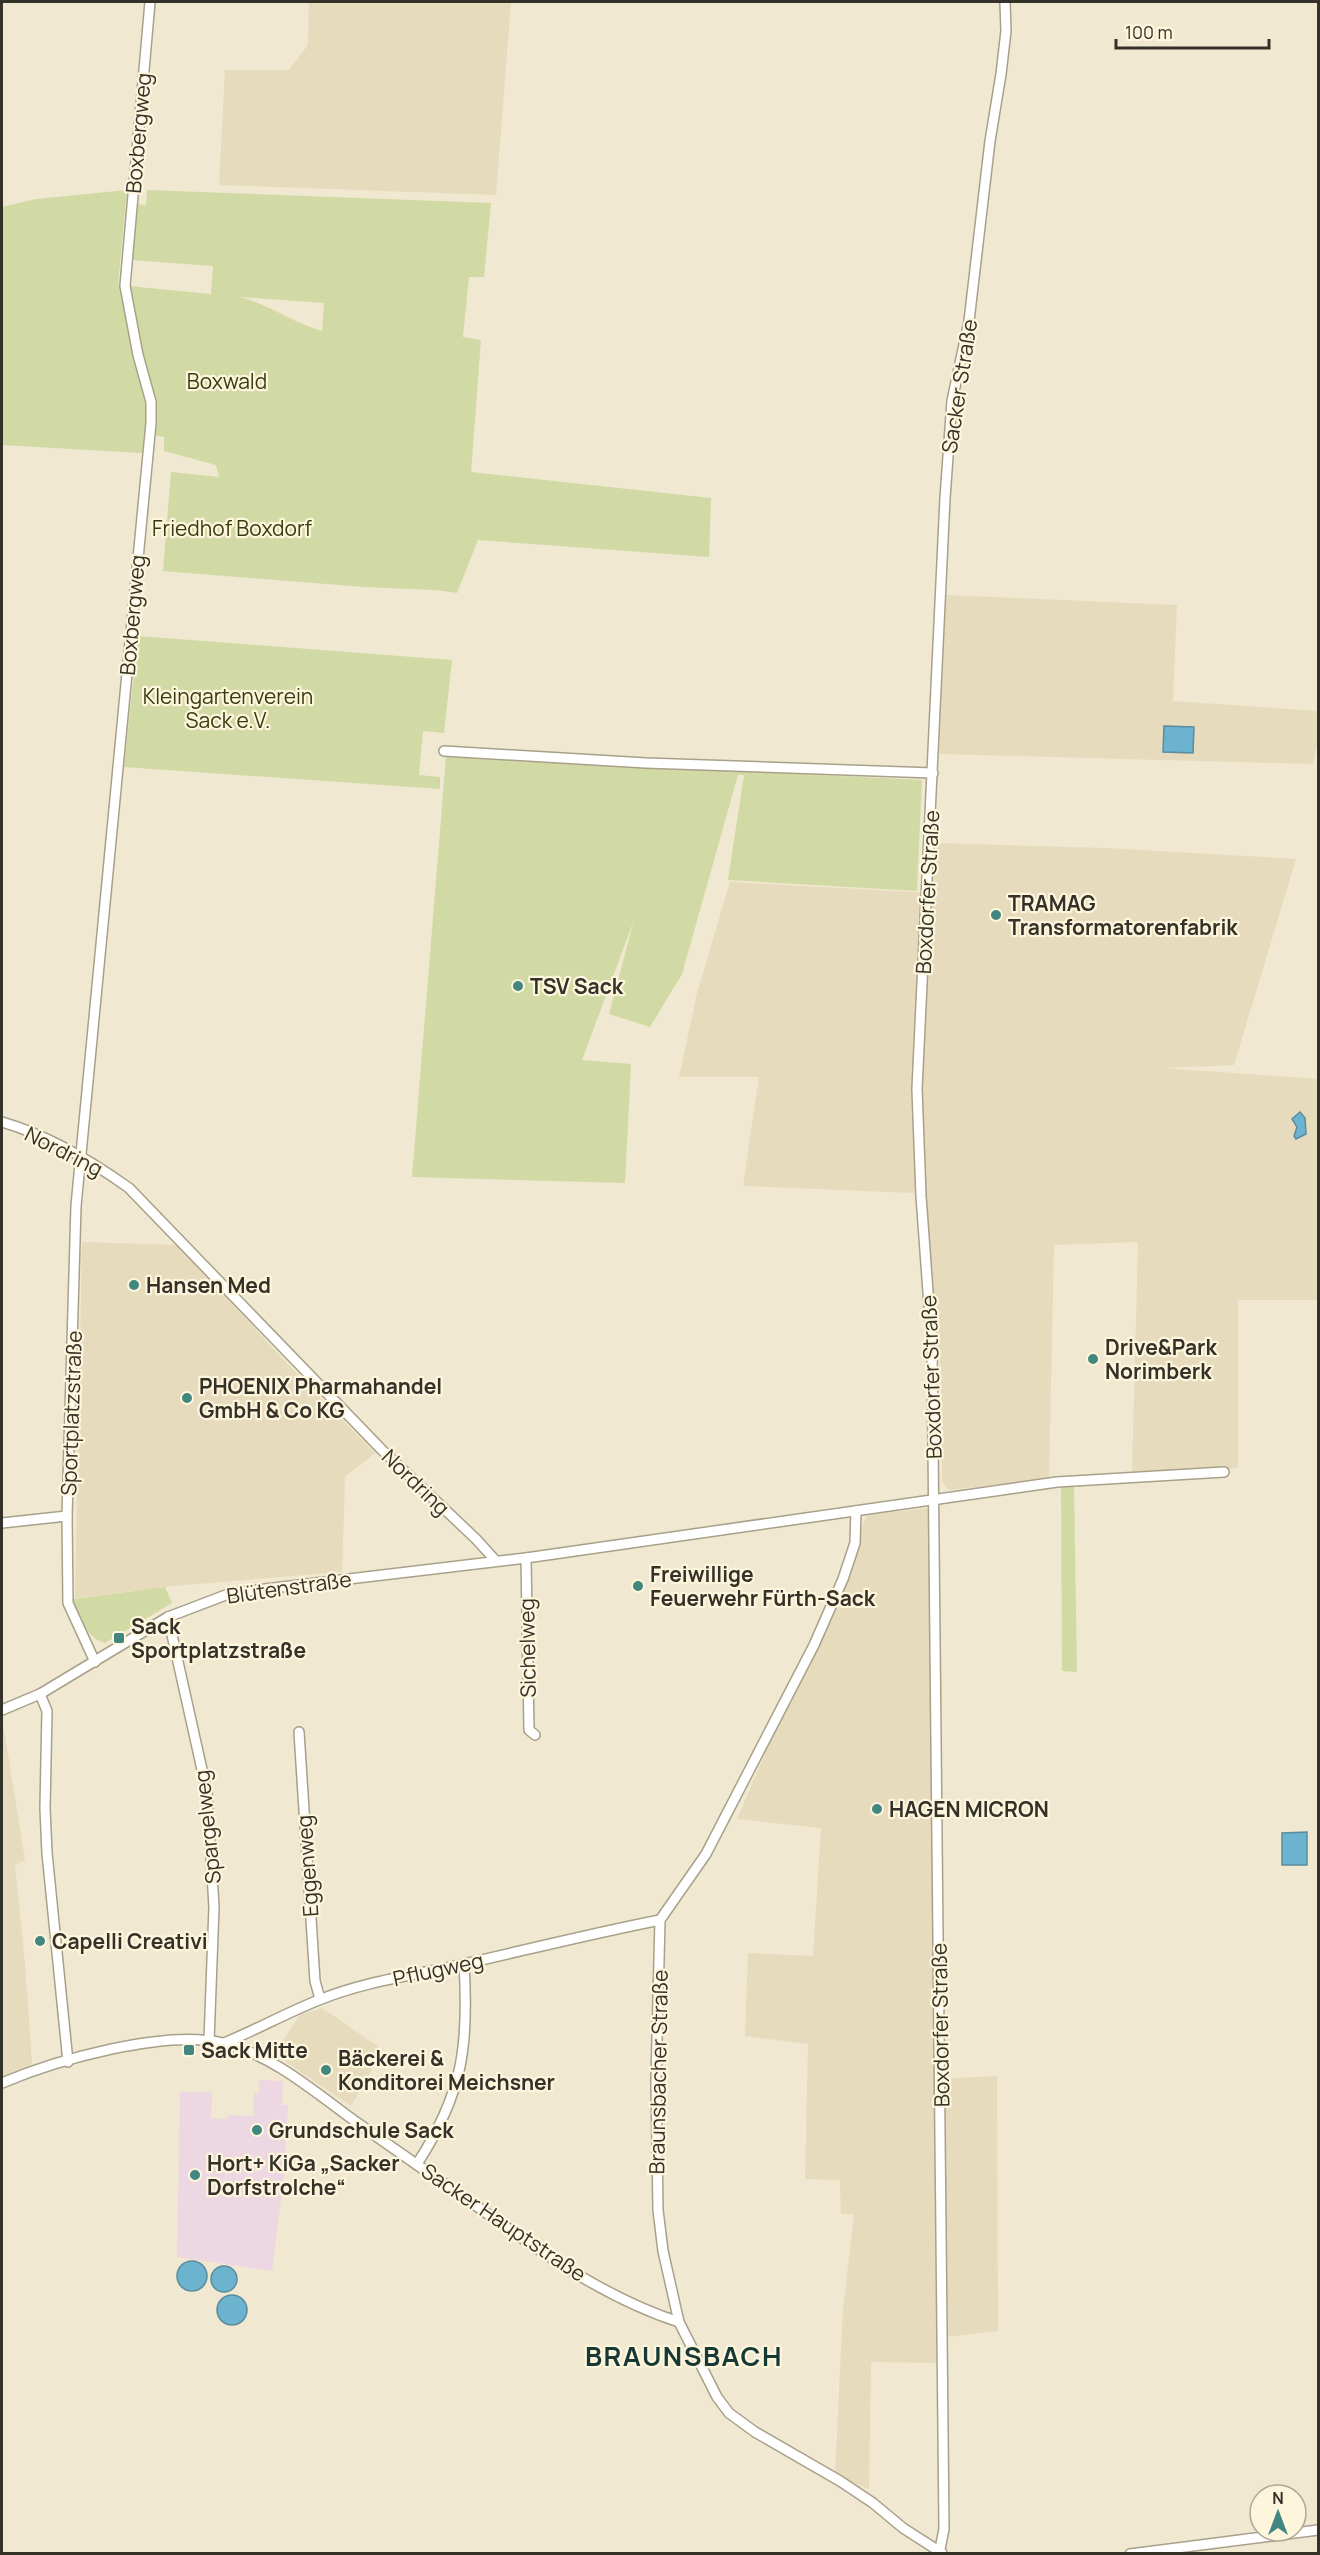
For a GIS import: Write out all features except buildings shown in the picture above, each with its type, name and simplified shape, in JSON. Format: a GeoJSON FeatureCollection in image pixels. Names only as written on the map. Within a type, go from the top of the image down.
{"type":"FeatureCollection","features":[{"type":"Feature","properties":{"kind":"street","name":"Boxbergweg"},"geometry":{"type":"LineString","coordinates":[[81,1158],[151,423],[151,402],[138,355],[125,286],[150,2]]}},
{"type":"Feature","properties":{"kind":"street","name":"Sacker Straße"},"geometry":{"type":"LineString","coordinates":[[933,773],[945,498],[952,401],[969,321],[990,141],[1002,74],[1006,32],[1005,2]]}},
{"type":"Feature","properties":{"kind":"street"},"geometry":{"type":"LineString","coordinates":[[444,751],[646,763],[933,773]]}},
{"type":"Feature","properties":{"kind":"street","name":"Boxdorfer Straße"},"geometry":{"type":"LineString","coordinates":[[933,773],[917,1089],[921,1196],[932,1347],[943,2324],[944,2529],[941,2553]]}},
{"type":"Feature","properties":{"kind":"street","name":"Nordring"},"geometry":{"type":"LineString","coordinates":[[2,1122],[25,1129],[81,1158],[129,1188],[382,1450],[476,1539],[496,1562]]}},
{"type":"Feature","properties":{"kind":"street","name":"Sportplatzstraße"},"geometry":{"type":"LineString","coordinates":[[81,1158],[76,1206],[67,1516],[68,1603],[95,1662]]}},
{"type":"Feature","properties":{"kind":"street"},"geometry":{"type":"LineString","coordinates":[[496,1562],[1057,1482],[1224,1472]]}},
{"type":"Feature","properties":{"kind":"street"},"geometry":{"type":"LineString","coordinates":[[660,1920],[706,1854],[814,1645],[843,1579],[855,1542],[856,1511]]}},
{"type":"Feature","properties":{"kind":"street"},"geometry":{"type":"LineString","coordinates":[[2,1523],[67,1516]]}},
{"type":"Feature","properties":{"kind":"street","name":"Sichelweg"},"geometry":{"type":"LineString","coordinates":[[526,1558],[529,1730],[535,1735]]}},
{"type":"Feature","properties":{"kind":"street","name":"Blütenstraße"},"geometry":{"type":"LineString","coordinates":[[2,1710],[40,1694],[168,1617],[231,1593],[496,1562]]}},
{"type":"Feature","properties":{"kind":"street","name":"Spargelweg"},"geometry":{"type":"LineString","coordinates":[[168,1617],[207,1792],[214,1907],[209,2041]]}},
{"type":"Feature","properties":{"kind":"street"},"geometry":{"type":"LineString","coordinates":[[40,1694],[46,1711],[47,1853],[68,2061]]}},
{"type":"Feature","properties":{"kind":"street","name":"Eggenweg"},"geometry":{"type":"LineString","coordinates":[[299,1732],[315,1981],[320,1999]]}},
{"type":"Feature","properties":{"kind":"street","name":"Braunsbacher Straße"},"geometry":{"type":"LineString","coordinates":[[660,1920],[656,2059],[658,2210],[663,2251],[679,2322],[717,2397],[729,2413],[755,2432],[840,2481],[941,2553]]}},
{"type":"Feature","properties":{"kind":"street","name":"Pflugweg"},"geometry":{"type":"LineString","coordinates":[[224,2043],[253,2032],[320,1999],[397,1977],[660,1920]]}},
{"type":"Feature","properties":{"kind":"street"},"geometry":{"type":"LineString","coordinates":[[417,2164],[444,2118],[464,2055],[467,2024],[464,1964]]}},
{"type":"Feature","properties":{"kind":"street","name":"Sacker Hauptstraße"},"geometry":{"type":"LineString","coordinates":[[2,2083],[68,2061],[132,2045],[175,2041],[224,2043],[277,2065],[540,2252],[655,2314],[679,2322]]}},
{"type":"Feature","properties":{"kind":"street"},"geometry":{"type":"LineString","coordinates":[[1130,2553],[1318,2530]]}},
{"type":"Feature","properties":{"kind":"shaded area"},"geometry":{"type":"Polygon","coordinates":[[[309,2],[511,2],[496,195],[219,185],[225,70],[289,70],[308,45],[309,2]]]}},
{"type":"Feature","properties":{"kind":"shaded area"},"geometry":{"type":"Polygon","coordinates":[[[946,595],[1177,605],[1173,701],[1318,711],[1318,739],[1313,764],[939,754],[946,595]]]}},
{"type":"Feature","properties":{"kind":"shaded area"},"geometry":{"type":"Polygon","coordinates":[[[935,843],[1105,848],[1296,859],[1234,1065],[1163,1068],[1318,1079],[1318,1300],[1238,1300],[1238,1468],[1132,1474],[1138,1242],[1054,1245],[1049,1479],[949,1490],[942,1481],[941,1370],[924,1201],[915,1193],[743,1186],[759,1077],[679,1077],[697,993],[730,882],[932,893],[935,843]]]}},
{"type":"Feature","properties":{"kind":"shaded area"},"geometry":{"type":"Polygon","coordinates":[[[82,1242],[177,1245],[299,1376],[375,1453],[345,1477],[342,1572],[174,1586],[75,1598],[82,1242]]]}},
{"type":"Feature","properties":{"kind":"shaded area"},"geometry":{"type":"Polygon","coordinates":[[[931,1508],[937,2079],[997,2076],[998,2331],[937,2338],[937,2363],[871,2362],[869,2489],[835,2475],[843,2309],[854,2214],[841,2214],[840,2180],[805,2179],[808,2044],[745,2036],[748,1953],[813,1956],[821,1828],[737,1819],[867,1515],[931,1508]]]}},
{"type":"Feature","properties":{"kind":"shaded area"},"geometry":{"type":"Polygon","coordinates":[[[3,1723],[25,1860],[15,1865],[32,2064],[2,2076],[3,1723]]]}},
{"type":"Feature","properties":{"kind":"shaded area"},"geometry":{"type":"Polygon","coordinates":[[[322,2008],[383,2050],[351,2106],[274,2054],[300,2015],[322,2008]]]}},
{"type":"Feature","properties":{"kind":"shaded area","name":"Hort+ KiGa „Sacker Dorfstrolche“"},"geometry":{"type":"Polygon","coordinates":[[[259,2080],[283,2081],[282,2105],[288,2105],[284,2175],[272,2271],[177,2257],[180,2092],[212,2092],[211,2118],[227,2119],[228,2115],[253,2116],[254,2093],[259,2093],[259,2080]]]}},
{"type":"Feature","properties":{"kind":"green space","name":"Boxwald"},"geometry":{"type":"Polygon","coordinates":[[[127,190],[118,285],[211,294],[213,266],[132,260],[137,204],[146,205],[147,190],[491,203],[484,277],[469,277],[463,337],[481,340],[471,472],[711,498],[709,557],[478,540],[457,593],[163,571],[171,472],[219,477],[216,465],[164,451],[164,437],[144,434],[142,453],[2,445],[2,207],[36,199],[127,190]],[[239,297],[322,331],[324,303],[239,297]]]}},
{"type":"Feature","properties":{"kind":"green space","name":"Kleingartenverein Sack e.V."},"geometry":{"type":"Polygon","coordinates":[[[138,636],[452,660],[444,733],[423,731],[419,775],[440,777],[440,789],[124,767],[138,636]]]}},
{"type":"Feature","properties":{"kind":"green space","name":"TSV Sack"},"geometry":{"type":"Polygon","coordinates":[[[446,757],[922,780],[917,891],[728,880],[744,775],[738,775],[682,974],[650,1027],[609,1014],[634,920],[582,1060],[631,1064],[625,1183],[412,1177],[446,757]]]}},
{"type":"Feature","properties":{"kind":"green space"},"geometry":{"type":"Polygon","coordinates":[[[1061,1486],[1074,1486],[1077,1672],[1062,1671],[1061,1486]]]}},
{"type":"Feature","properties":{"kind":"green space"},"geometry":{"type":"Polygon","coordinates":[[[165,1587],[172,1603],[105,1643],[88,1631],[73,1599],[165,1587]]]}},
{"type":"Feature","properties":{"kind":"water"},"geometry":{"type":"Polygon","coordinates":[[[1164,726],[1194,727],[1193,753],[1163,752],[1164,726]]]}},
{"type":"Feature","properties":{"kind":"water"},"geometry":{"type":"Polygon","coordinates":[[[1300,1112],[1305,1118],[1306,1134],[1296,1139],[1294,1136],[1297,1127],[1292,1119],[1300,1112]]]}},
{"type":"Feature","properties":{"kind":"water"},"geometry":{"type":"Polygon","coordinates":[[[1307,1832],[1307,1865],[1282,1865],[1282,1833],[1307,1832]]]}},
{"type":"Feature","properties":{"kind":"water"},"geometry":{"type":"Polygon","coordinates":[[[192,2261],[203,2265],[207,2276],[203,2287],[192,2291],[181,2287],[177,2276],[181,2265],[192,2261]]]}},
{"type":"Feature","properties":{"kind":"water"},"geometry":{"type":"Polygon","coordinates":[[[224,2266],[233,2270],[237,2279],[233,2288],[224,2292],[215,2288],[211,2279],[215,2270],[224,2266]]]}},
{"type":"Feature","properties":{"kind":"water"},"geometry":{"type":"Polygon","coordinates":[[[232,2295],[243,2299],[247,2310],[243,2321],[232,2325],[221,2321],[217,2310],[221,2299],[232,2295]]]}},
{"type":"Feature","properties":{"kind":"place","name":"TRAMAG Transformatorenfabrik"},"geometry":{"type":"Point","coordinates":[996,915]}},
{"type":"Feature","properties":{"kind":"place","name":"TSV Sack"},"geometry":{"type":"Point","coordinates":[518,986]}},
{"type":"Feature","properties":{"kind":"place","name":"Hansen Med"},"geometry":{"type":"Point","coordinates":[134,1285]}},
{"type":"Feature","properties":{"kind":"place","name":"Drive&Park Norimberk"},"geometry":{"type":"Point","coordinates":[1093,1359]}},
{"type":"Feature","properties":{"kind":"place","name":"PHOENIX Pharmahandel GmbH & Co KG"},"geometry":{"type":"Point","coordinates":[187,1398]}},
{"type":"Feature","properties":{"kind":"place","name":"Freiwillige Feuerwehr Fürth-Sack"},"geometry":{"type":"Point","coordinates":[638,1586]}},
{"type":"Feature","properties":{"kind":"place","name":"Sack Sportplatzstraße"},"geometry":{"type":"Point","coordinates":[119,1638]}},
{"type":"Feature","properties":{"kind":"place","name":"HAGEN MICRON"},"geometry":{"type":"Point","coordinates":[877,1809]}},
{"type":"Feature","properties":{"kind":"place","name":"Capelli Creativi"},"geometry":{"type":"Point","coordinates":[40,1941]}},
{"type":"Feature","properties":{"kind":"place","name":"Sack Mitte"},"geometry":{"type":"Point","coordinates":[189,2050]}},
{"type":"Feature","properties":{"kind":"place","name":"Bäckerei & Konditorei Meichsner"},"geometry":{"type":"Point","coordinates":[326,2070]}},
{"type":"Feature","properties":{"kind":"place","name":"Grundschule Sack"},"geometry":{"type":"Point","coordinates":[257,2130]}},
{"type":"Feature","properties":{"kind":"place","name":"Hort+ KiGa „Sacker Dorfstrolche“"},"geometry":{"type":"Point","coordinates":[195,2175]}},
{"type":"Feature","properties":{"kind":"district","name":"BRAUNSBACH"},"geometry":{"type":"Point","coordinates":[684,2355]}},
{"type":"Feature","properties":{"kind":"park label","name":"Friedhof Boxdorf"},"geometry":{"type":"Point","coordinates":[232,528]}}]}
